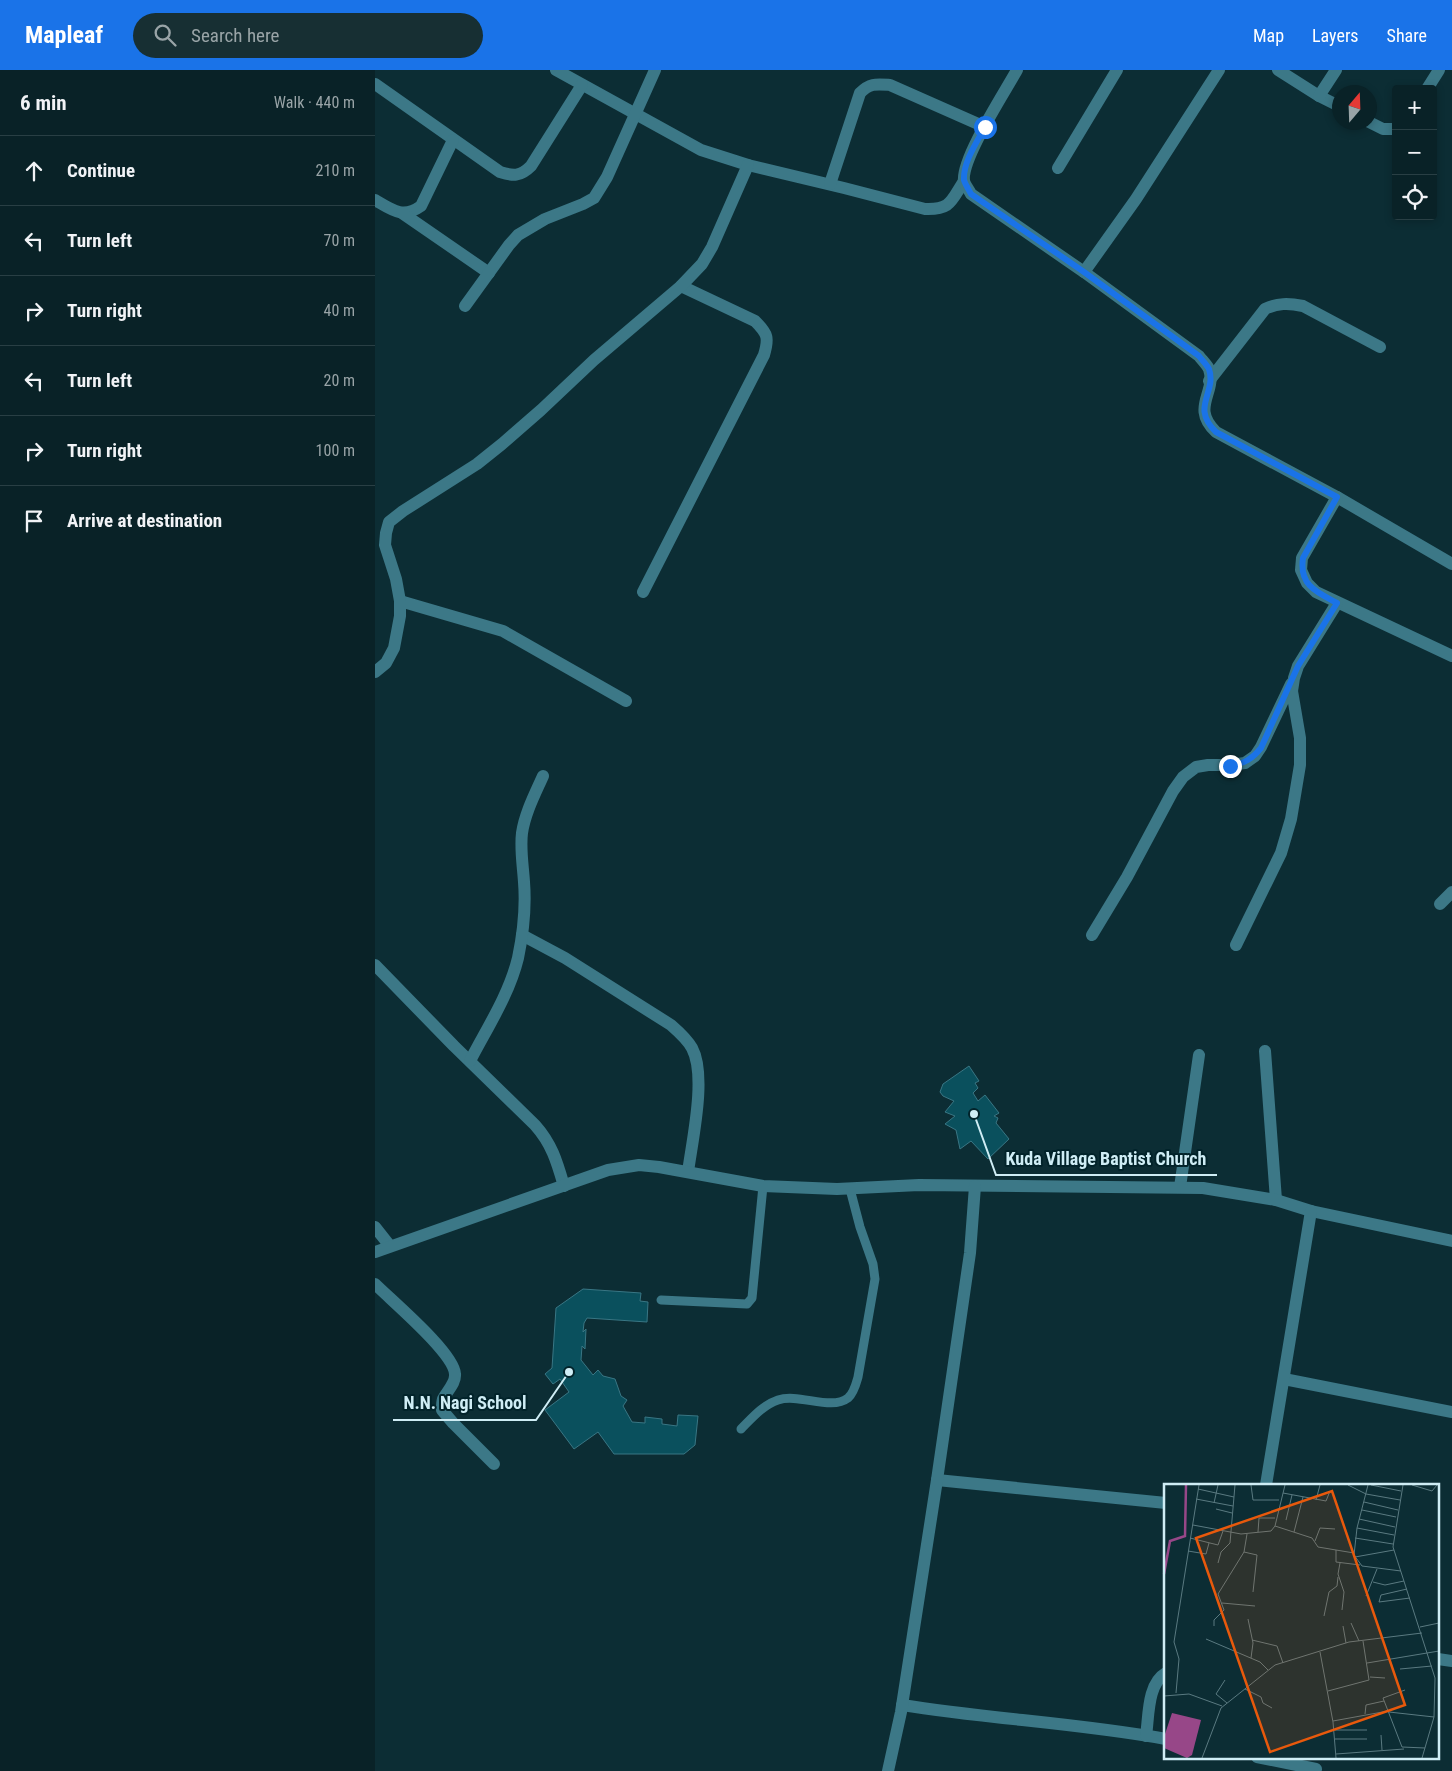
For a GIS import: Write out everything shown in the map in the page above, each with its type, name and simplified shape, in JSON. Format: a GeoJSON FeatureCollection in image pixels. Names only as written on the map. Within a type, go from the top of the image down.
{"type":"FeatureCollection","features":[{"type":"Feature","properties":{"kind":"street"},"geometry":{"type":"LineString","coordinates":[[556,70],[694,147],[748,165],[925,209],[937,210],[945,207],[950,202],[964,181],[965,170],[973,149],[1017,70]]}},
{"type":"Feature","properties":{"kind":"street"},"geometry":{"type":"LineString","coordinates":[[465,306],[517,235],[545,219],[594,198],[607,177],[634,113],[655,70]]}},
{"type":"Feature","properties":{"kind":"street"},"geometry":{"type":"LineString","coordinates":[[1057,168],[1117,70]]}},
{"type":"Feature","properties":{"kind":"street"},"geometry":{"type":"LineString","coordinates":[[1084,272],[1136,199],[1219,70]]}},
{"type":"Feature","properties":{"kind":"street"},"geometry":{"type":"LineString","coordinates":[[1278,70],[1332,102]]}},
{"type":"Feature","properties":{"kind":"street"},"geometry":{"type":"LineString","coordinates":[[1319,96],[1336,70]]}},
{"type":"Feature","properties":{"kind":"street"},"geometry":{"type":"LineString","coordinates":[[1430,85],[1439,70]]}},
{"type":"Feature","properties":{"kind":"street"},"geometry":{"type":"LineString","coordinates":[[375,84],[499,172],[514,176],[524,173],[531,166],[582,85]]}},
{"type":"Feature","properties":{"kind":"street"},"geometry":{"type":"LineString","coordinates":[[830,184],[860,93],[866,86],[877,84],[890,85],[985,127]]}},
{"type":"Feature","properties":{"kind":"street"},"geometry":{"type":"LineString","coordinates":[[1377,126],[1383,129],[1392,129]]}},
{"type":"Feature","properties":{"kind":"street"},"geometry":{"type":"LineString","coordinates":[[375,200],[393,211],[402,213],[413,212],[421,206],[453,140]]}},
{"type":"Feature","properties":{"kind":"street"},"geometry":{"type":"LineString","coordinates":[[375,672],[386,663],[394,648],[400,616],[400,601],[396,579],[385,545],[389,522],[477,464],[681,286],[702,264],[712,246],[748,165]]}},
{"type":"Feature","properties":{"kind":"street"},"geometry":{"type":"LineString","coordinates":[[964,181],[971,194],[1084,272],[1199,356],[1209,369],[1204,414],[1208,424],[1216,432],[1337,497],[1452,564]]}},
{"type":"Feature","properties":{"kind":"street"},"geometry":{"type":"LineString","coordinates":[[402,213],[489,273]]}},
{"type":"Feature","properties":{"kind":"street"},"geometry":{"type":"LineString","coordinates":[[643,592],[761,362],[768,340],[765,330],[755,321],[681,286]]}},
{"type":"Feature","properties":{"kind":"street"},"geometry":{"type":"LineString","coordinates":[[1209,381],[1265,309],[1275,304],[1290,303],[1303,306],[1380,347]]}},
{"type":"Feature","properties":{"kind":"street"},"geometry":{"type":"LineString","coordinates":[[1337,497],[1303,558],[1301,570],[1307,583],[1316,592],[1337,603],[1452,656]]}},
{"type":"Feature","properties":{"kind":"street"},"geometry":{"type":"LineString","coordinates":[[400,601],[503,631],[626,701]]}},
{"type":"Feature","properties":{"kind":"street"},"geometry":{"type":"LineString","coordinates":[[1092,935],[1127,877],[1173,791],[1183,777],[1196,766],[1230,766],[1245,763],[1255,756],[1261,748],[1298,666],[1337,603]]}},
{"type":"Feature","properties":{"kind":"street"},"geometry":{"type":"LineString","coordinates":[[1236,945],[1281,853],[1291,819],[1300,765],[1300,738],[1292,691],[1294,678]]}},
{"type":"Feature","properties":{"kind":"street"},"geometry":{"type":"LineString","coordinates":[[470,1061],[503,998],[518,958],[525,884],[521,844],[522,832],[526,817],[543,776]]}},
{"type":"Feature","properties":{"kind":"street"},"geometry":{"type":"LineString","coordinates":[[1440,904],[1452,892]]}},
{"type":"Feature","properties":{"kind":"street"},"geometry":{"type":"LineString","coordinates":[[521,935],[565,958],[671,1025],[693,1048],[698,1063],[698,1090],[688,1172]]}},
{"type":"Feature","properties":{"kind":"street"},"geometry":{"type":"LineString","coordinates":[[375,965],[523,1112],[544,1136],[553,1152],[564,1186]]}},
{"type":"Feature","properties":{"kind":"street"},"geometry":{"type":"LineString","coordinates":[[1265,1051],[1276,1200]]}},
{"type":"Feature","properties":{"kind":"street"},"geometry":{"type":"LineString","coordinates":[[1180,1186],[1199,1055]]}},
{"type":"Feature","properties":{"kind":"street"},"geometry":{"type":"LineString","coordinates":[[375,1252],[608,1170],[631,1166],[659,1166],[763,1186],[850,1189],[919,1185],[1180,1186],[1203,1188],[1276,1200],[1311,1211],[1452,1241]]}},
{"type":"Feature","properties":{"kind":"street"},"geometry":{"type":"LineString","coordinates":[[888,1771],[902,1704],[937,1480],[970,1253],[975,1186]]}},
{"type":"Feature","properties":{"kind":"street"},"geometry":{"type":"LineString","coordinates":[[1270,1484],[1284,1379],[1311,1211]]}},
{"type":"Feature","properties":{"kind":"street"},"geometry":{"type":"LineString","coordinates":[[375,1227],[390,1246]]}},
{"type":"Feature","properties":{"kind":"street"},"geometry":{"type":"LineString","coordinates":[[375,1284],[439,1346],[453,1365],[455,1376],[443,1400],[442,1410],[494,1464]]}},
{"type":"Feature","properties":{"kind":"street"},"geometry":{"type":"LineString","coordinates":[[1284,1379],[1452,1412]]}},
{"type":"Feature","properties":{"kind":"street"},"geometry":{"type":"LineString","coordinates":[[937,1480],[1164,1503]]}},
{"type":"Feature","properties":{"kind":"street"},"geometry":{"type":"LineString","coordinates":[[1439,1659],[1452,1661]]}},
{"type":"Feature","properties":{"kind":"street"},"geometry":{"type":"LineString","coordinates":[[1147,1736],[1152,1691],[1157,1680],[1164,1675]]}},
{"type":"Feature","properties":{"kind":"street"},"geometry":{"type":"LineString","coordinates":[[902,1704],[971,1715],[1164,1739]]}},
{"type":"Feature","properties":{"kind":"street"},"geometry":{"type":"LineString","coordinates":[[1264,1758],[1316,1766]]}},
{"type":"Feature","properties":{"kind":"lane"},"geometry":{"type":"LineString","coordinates":[[661,1300],[747,1304],[750,1301],[752,1298],[763,1186]]}},
{"type":"Feature","properties":{"kind":"lane"},"geometry":{"type":"LineString","coordinates":[[741,1429],[762,1409],[778,1400],[794,1398],[834,1403],[848,1398],[854,1390],[858,1377],[875,1279],[873,1264],[860,1227],[850,1189]]}},
{"type":"Feature","properties":{"kind":"building"},"geometry":{"type":"Polygon","coordinates":[[[969,1066],[979,1081],[975,1083],[978,1088],[973,1093],[978,1101],[985,1095],[999,1113],[994,1116],[998,1118],[996,1123],[1009,1139],[988,1159],[971,1141],[960,1149],[956,1130],[945,1124],[955,1116],[945,1112],[954,1101],[943,1096],[940,1092],[943,1084],[969,1066]]]}},
{"type":"Feature","properties":{"kind":"building"},"geometry":{"type":"Polygon","coordinates":[[[583,1289],[641,1293],[640,1301],[648,1302],[647,1322],[587,1318],[584,1323],[583,1332],[586,1329],[585,1349],[582,1346],[581,1360],[593,1375],[598,1370],[603,1376],[615,1379],[621,1396],[627,1400],[623,1406],[632,1422],[645,1423],[645,1417],[662,1419],[662,1424],[677,1426],[678,1415],[698,1416],[695,1445],[684,1454],[614,1454],[598,1432],[574,1449],[545,1410],[569,1392],[560,1379],[553,1384],[545,1374],[552,1368],[556,1308],[583,1289]]]}},
{"type":"Feature","properties":{"kind":"place","name":"Kuda Village Baptist Church"},"geometry":{"type":"Point","coordinates":[974,1114]}},
{"type":"Feature","properties":{"kind":"place","name":"N.N. Nagi School"},"geometry":{"type":"Point","coordinates":[569,1372]}},
{"type":"Feature","properties":{"kind":"route"},"geometry":{"type":"LineString","coordinates":[[985,127],[973,149],[965,170],[964,181],[971,194],[1084,272],[1199,356],[1209,369],[1204,414],[1208,424],[1216,432],[1337,497],[1303,558],[1301,570],[1307,583],[1316,592],[1337,603],[1298,666],[1261,748],[1255,756],[1245,763],[1230,766]]}}]}
